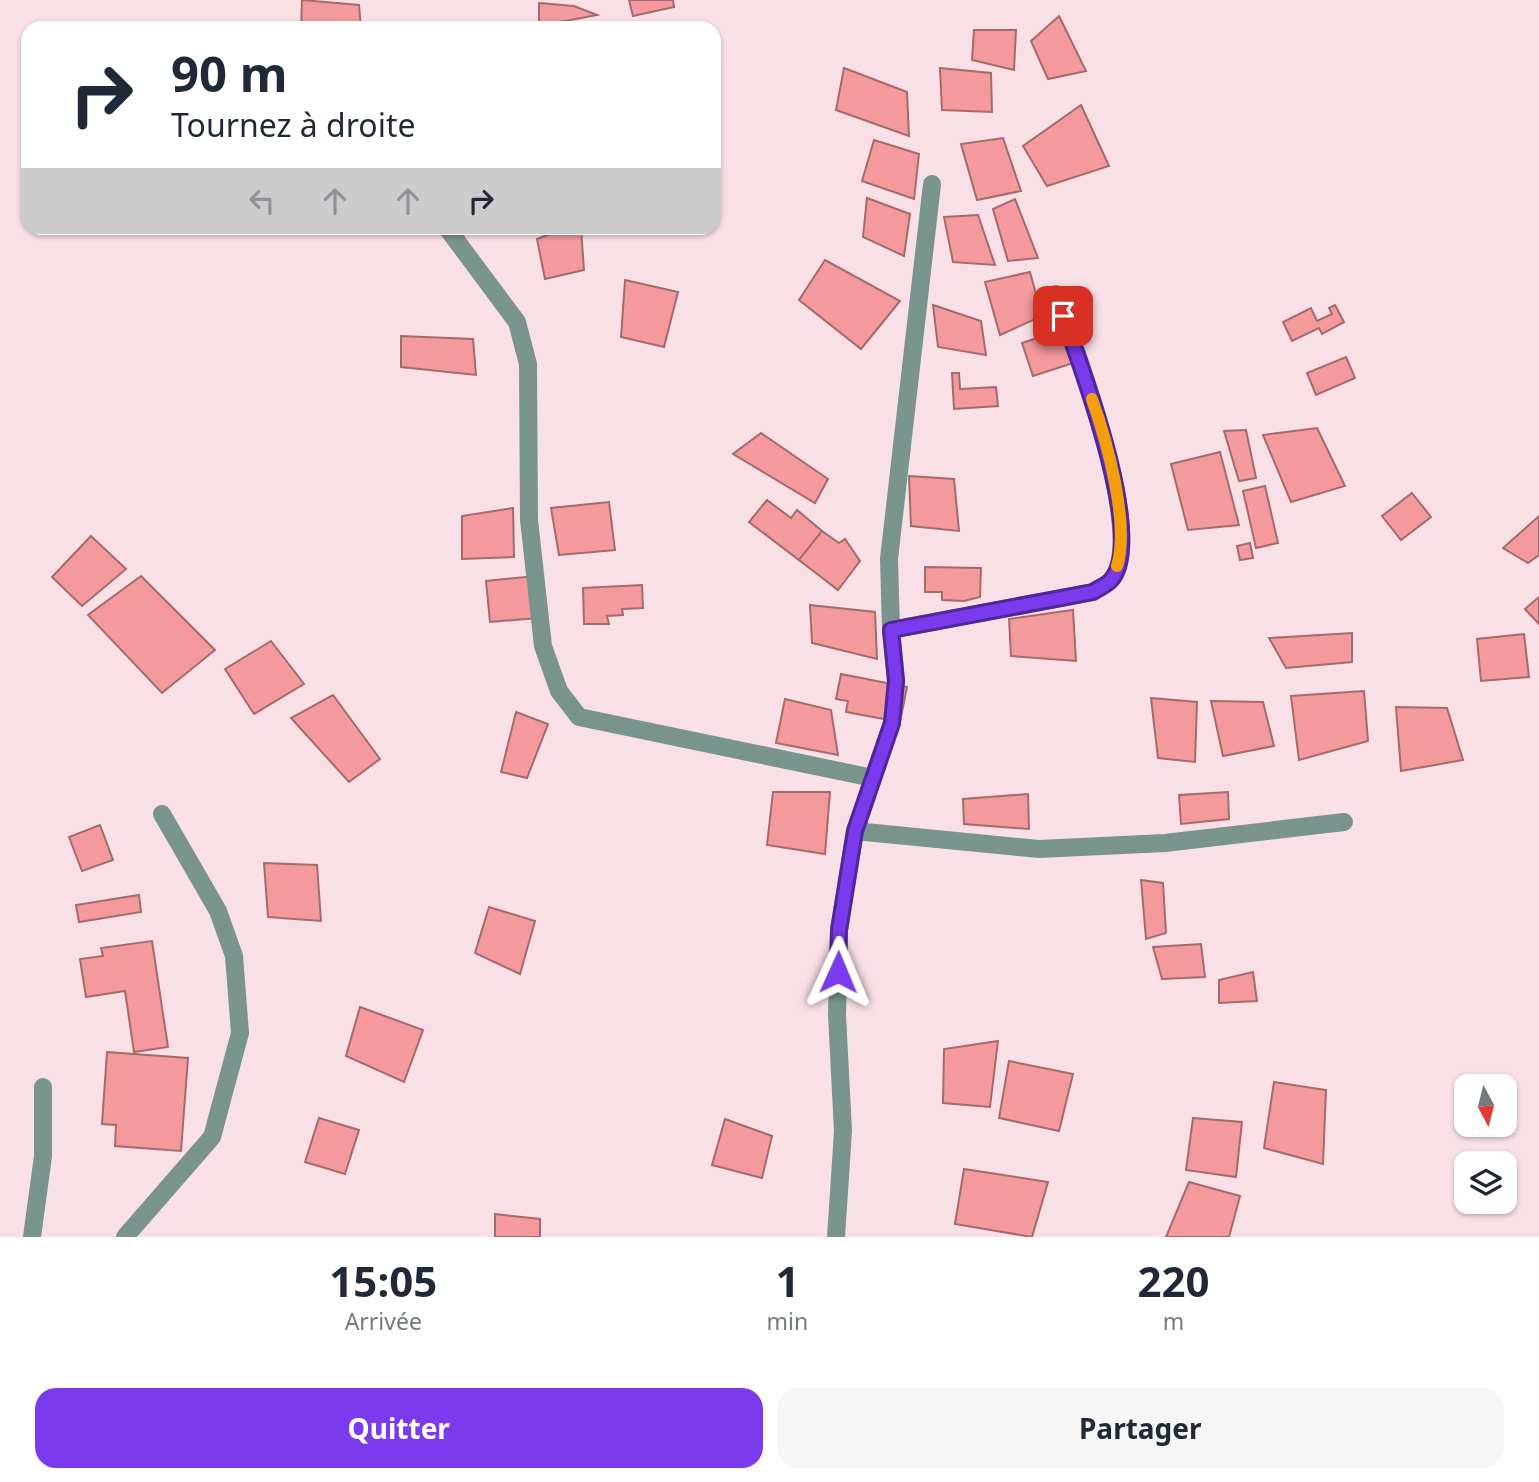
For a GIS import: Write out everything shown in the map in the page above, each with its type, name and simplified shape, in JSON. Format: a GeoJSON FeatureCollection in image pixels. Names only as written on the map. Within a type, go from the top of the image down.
{"type":"FeatureCollection","features":[{"type":"Feature","properties":{"kind":"street"},"geometry":{"type":"LineString","coordinates":[[836,1237],[843,1131],[837,1015],[839,930],[855,831],[892,723],[896,681],[891,630],[890,559],[932,184]]}},
{"type":"Feature","properties":{"kind":"street"},"geometry":{"type":"LineString","coordinates":[[452,235],[517,323],[527,364],[529,520],[543,646],[559,691],[579,718],[873,778]]}},
{"type":"Feature","properties":{"kind":"street"},"geometry":{"type":"LineString","coordinates":[[891,630],[1093,592],[1112,579],[1121,551],[1115,485],[1102,427],[1056,293]]}},
{"type":"Feature","properties":{"kind":"street"},"geometry":{"type":"LineString","coordinates":[[125,1237],[212,1137],[240,1033],[234,956],[218,911],[162,814]]}},
{"type":"Feature","properties":{"kind":"street"},"geometry":{"type":"LineString","coordinates":[[855,831],[1039,849],[1165,843],[1344,822]]}},
{"type":"Feature","properties":{"kind":"street"},"geometry":{"type":"LineString","coordinates":[[32,1237],[43,1156],[43,1087]]}},
{"type":"Feature","properties":{"kind":"building"},"geometry":{"type":"Polygon","coordinates":[[[302,0],[359,5],[360,21],[301,21],[302,0]]]}},
{"type":"Feature","properties":{"kind":"building"},"geometry":{"type":"Polygon","coordinates":[[[629,0],[673,0],[674,7],[633,16],[629,0]]]}},
{"type":"Feature","properties":{"kind":"building"},"geometry":{"type":"Polygon","coordinates":[[[539,3],[574,6],[597,15],[565,21],[539,21],[539,3]]]}},
{"type":"Feature","properties":{"kind":"building"},"geometry":{"type":"Polygon","coordinates":[[[1059,16],[1086,71],[1048,79],[1031,41],[1059,16]]]}},
{"type":"Feature","properties":{"kind":"building"},"geometry":{"type":"Polygon","coordinates":[[[974,30],[1016,30],[1014,70],[972,60],[974,30]]]}},
{"type":"Feature","properties":{"kind":"building"},"geometry":{"type":"Polygon","coordinates":[[[844,68],[907,92],[909,136],[836,110],[844,68]]]}},
{"type":"Feature","properties":{"kind":"building"},"geometry":{"type":"Polygon","coordinates":[[[940,68],[991,73],[992,112],[942,110],[940,68]]]}},
{"type":"Feature","properties":{"kind":"building"},"geometry":{"type":"Polygon","coordinates":[[[1081,105],[1109,166],[1047,186],[1023,146],[1081,105]]]}},
{"type":"Feature","properties":{"kind":"building"},"geometry":{"type":"Polygon","coordinates":[[[1003,138],[1021,191],[977,200],[961,144],[1003,138]]]}},
{"type":"Feature","properties":{"kind":"building"},"geometry":{"type":"Polygon","coordinates":[[[874,140],[919,154],[914,199],[862,181],[874,140]]]}},
{"type":"Feature","properties":{"kind":"building"},"geometry":{"type":"Polygon","coordinates":[[[867,198],[910,214],[904,256],[863,237],[867,198]]]}},
{"type":"Feature","properties":{"kind":"building"},"geometry":{"type":"Polygon","coordinates":[[[1015,199],[1038,258],[1008,261],[993,209],[1015,199]]]}},
{"type":"Feature","properties":{"kind":"building"},"geometry":{"type":"Polygon","coordinates":[[[978,215],[995,265],[953,262],[944,217],[978,215]]]}},
{"type":"Feature","properties":{"kind":"building"},"geometry":{"type":"Polygon","coordinates":[[[548,235],[582,235],[584,270],[545,279],[537,239],[548,235]]]}},
{"type":"Feature","properties":{"kind":"building"},"geometry":{"type":"Polygon","coordinates":[[[825,260],[900,301],[861,349],[799,300],[825,260]]]}},
{"type":"Feature","properties":{"kind":"building"},"geometry":{"type":"Polygon","coordinates":[[[1030,272],[1042,316],[1000,335],[985,282],[1030,272]]]}},
{"type":"Feature","properties":{"kind":"building"},"geometry":{"type":"Polygon","coordinates":[[[625,280],[678,292],[664,347],[621,337],[625,280]]]}},
{"type":"Feature","properties":{"kind":"building"},"geometry":{"type":"Polygon","coordinates":[[[933,305],[981,321],[986,355],[938,347],[933,305]]]}},
{"type":"Feature","properties":{"kind":"building"},"geometry":{"type":"Polygon","coordinates":[[[1335,305],[1344,322],[1322,334],[1319,328],[1292,341],[1283,322],[1311,308],[1317,321],[1332,314],[1329,308],[1335,305]]]}},
{"type":"Feature","properties":{"kind":"building"},"geometry":{"type":"Polygon","coordinates":[[[1062,330],[1073,363],[1033,376],[1022,343],[1062,330]]]}},
{"type":"Feature","properties":{"kind":"building"},"geometry":{"type":"Polygon","coordinates":[[[401,336],[473,339],[476,375],[401,367],[401,336]]]}},
{"type":"Feature","properties":{"kind":"building"},"geometry":{"type":"Polygon","coordinates":[[[1346,357],[1355,378],[1316,395],[1307,373],[1346,357]]]}},
{"type":"Feature","properties":{"kind":"building"},"geometry":{"type":"Polygon","coordinates":[[[952,373],[959,373],[960,389],[996,387],[998,406],[954,409],[952,373]]]}},
{"type":"Feature","properties":{"kind":"building"},"geometry":{"type":"Polygon","coordinates":[[[1317,428],[1345,486],[1291,502],[1263,435],[1317,428]]]}},
{"type":"Feature","properties":{"kind":"building"},"geometry":{"type":"Polygon","coordinates":[[[1246,430],[1256,478],[1239,481],[1224,431],[1246,430]]]}},
{"type":"Feature","properties":{"kind":"building"},"geometry":{"type":"Polygon","coordinates":[[[761,433],[828,479],[815,503],[733,454],[761,433]]]}},
{"type":"Feature","properties":{"kind":"building"},"geometry":{"type":"Polygon","coordinates":[[[1220,452],[1239,525],[1188,530],[1171,464],[1220,452]]]}},
{"type":"Feature","properties":{"kind":"building"},"geometry":{"type":"Polygon","coordinates":[[[909,476],[954,479],[959,531],[911,526],[909,476]]]}},
{"type":"Feature","properties":{"kind":"building"},"geometry":{"type":"Polygon","coordinates":[[[1265,486],[1278,543],[1256,548],[1243,491],[1265,486]]]}},
{"type":"Feature","properties":{"kind":"building"},"geometry":{"type":"Polygon","coordinates":[[[1412,493],[1431,517],[1401,540],[1382,516],[1412,493]]]}},
{"type":"Feature","properties":{"kind":"building"},"geometry":{"type":"Polygon","coordinates":[[[767,500],[791,518],[797,510],[822,531],[799,560],[749,522],[767,500]]]}},
{"type":"Feature","properties":{"kind":"building"},"geometry":{"type":"Polygon","coordinates":[[[609,502],[615,550],[559,555],[551,508],[609,502]]]}},
{"type":"Feature","properties":{"kind":"building"},"geometry":{"type":"Polygon","coordinates":[[[513,508],[514,557],[462,559],[462,516],[513,508]]]}},
{"type":"Feature","properties":{"kind":"building"},"geometry":{"type":"Polygon","coordinates":[[[1539,516],[1539,555],[1528,563],[1503,548],[1539,516]]]}},
{"type":"Feature","properties":{"kind":"building"},"geometry":{"type":"Polygon","coordinates":[[[822,531],[839,543],[845,539],[860,561],[838,590],[799,560],[822,531]]]}},
{"type":"Feature","properties":{"kind":"building"},"geometry":{"type":"Polygon","coordinates":[[[91,536],[126,569],[82,606],[52,577],[91,536]]]}},
{"type":"Feature","properties":{"kind":"building"},"geometry":{"type":"Polygon","coordinates":[[[1250,543],[1253,558],[1240,560],[1237,546],[1250,543]]]}},
{"type":"Feature","properties":{"kind":"building"},"geometry":{"type":"Polygon","coordinates":[[[925,567],[981,568],[980,597],[964,601],[942,600],[942,592],[925,592],[925,567]]]}},
{"type":"Feature","properties":{"kind":"building"},"geometry":{"type":"Polygon","coordinates":[[[141,576],[215,650],[162,693],[88,615],[141,576]]]}},
{"type":"Feature","properties":{"kind":"building"},"geometry":{"type":"Polygon","coordinates":[[[535,576],[539,618],[490,622],[486,581],[535,576]]]}},
{"type":"Feature","properties":{"kind":"building"},"geometry":{"type":"Polygon","coordinates":[[[642,585],[643,608],[622,609],[623,615],[607,616],[609,624],[584,624],[583,588],[642,585]]]}},
{"type":"Feature","properties":{"kind":"building"},"geometry":{"type":"Polygon","coordinates":[[[1539,597],[1539,624],[1525,609],[1539,597]]]}},
{"type":"Feature","properties":{"kind":"building"},"geometry":{"type":"Polygon","coordinates":[[[810,605],[875,612],[877,659],[812,643],[810,605]]]}},
{"type":"Feature","properties":{"kind":"building"},"geometry":{"type":"Polygon","coordinates":[[[1073,610],[1076,661],[1011,656],[1009,619],[1073,610]]]}},
{"type":"Feature","properties":{"kind":"building"},"geometry":{"type":"Polygon","coordinates":[[[1352,633],[1352,662],[1286,668],[1269,638],[1352,633]]]}},
{"type":"Feature","properties":{"kind":"building"},"geometry":{"type":"Polygon","coordinates":[[[1524,634],[1529,677],[1481,681],[1477,639],[1524,634]]]}},
{"type":"Feature","properties":{"kind":"building"},"geometry":{"type":"Polygon","coordinates":[[[271,641],[304,684],[254,714],[225,669],[271,641]]]}},
{"type":"Feature","properties":{"kind":"building"},"geometry":{"type":"Polygon","coordinates":[[[841,674],[907,687],[900,722],[846,712],[848,701],[836,699],[841,674]]]}},
{"type":"Feature","properties":{"kind":"building"},"geometry":{"type":"Polygon","coordinates":[[[1364,691],[1368,741],[1299,760],[1291,696],[1364,691]]]}},
{"type":"Feature","properties":{"kind":"building"},"geometry":{"type":"Polygon","coordinates":[[[333,695],[380,759],[349,782],[291,718],[333,695]]]}},
{"type":"Feature","properties":{"kind":"building"},"geometry":{"type":"Polygon","coordinates":[[[1151,698],[1197,702],[1195,762],[1158,758],[1151,698]]]}},
{"type":"Feature","properties":{"kind":"building"},"geometry":{"type":"Polygon","coordinates":[[[785,699],[831,710],[838,755],[776,743],[785,699]]]}},
{"type":"Feature","properties":{"kind":"building"},"geometry":{"type":"Polygon","coordinates":[[[1211,701],[1263,702],[1274,746],[1223,756],[1211,701]]]}},
{"type":"Feature","properties":{"kind":"building"},"geometry":{"type":"Polygon","coordinates":[[[1396,707],[1447,708],[1463,760],[1401,771],[1396,707]]]}},
{"type":"Feature","properties":{"kind":"building"},"geometry":{"type":"Polygon","coordinates":[[[516,712],[548,724],[527,778],[501,772],[516,712]]]}},
{"type":"Feature","properties":{"kind":"building"},"geometry":{"type":"Polygon","coordinates":[[[773,792],[830,792],[825,854],[767,845],[773,792]]]}},
{"type":"Feature","properties":{"kind":"building"},"geometry":{"type":"Polygon","coordinates":[[[1228,792],[1229,819],[1181,824],[1179,795],[1228,792]]]}},
{"type":"Feature","properties":{"kind":"building"},"geometry":{"type":"Polygon","coordinates":[[[1028,794],[1029,829],[964,824],[963,799],[1028,794]]]}},
{"type":"Feature","properties":{"kind":"building"},"geometry":{"type":"Polygon","coordinates":[[[100,825],[113,860],[82,871],[69,837],[100,825]]]}},
{"type":"Feature","properties":{"kind":"building"},"geometry":{"type":"Polygon","coordinates":[[[264,863],[317,865],[321,921],[268,917],[264,863]]]}},
{"type":"Feature","properties":{"kind":"building"},"geometry":{"type":"Polygon","coordinates":[[[1141,880],[1163,883],[1166,933],[1146,939],[1141,880]]]}},
{"type":"Feature","properties":{"kind":"building"},"geometry":{"type":"Polygon","coordinates":[[[139,895],[141,912],[79,922],[76,905],[139,895]]]}},
{"type":"Feature","properties":{"kind":"building"},"geometry":{"type":"Polygon","coordinates":[[[489,907],[535,921],[520,974],[475,953],[489,907]]]}},
{"type":"Feature","properties":{"kind":"building"},"geometry":{"type":"Polygon","coordinates":[[[152,941],[168,1047],[134,1052],[125,991],[86,997],[80,959],[103,956],[101,948],[152,941]]]}},
{"type":"Feature","properties":{"kind":"building"},"geometry":{"type":"Polygon","coordinates":[[[1201,944],[1205,977],[1162,979],[1153,947],[1201,944]]]}},
{"type":"Feature","properties":{"kind":"building"},"geometry":{"type":"Polygon","coordinates":[[[1253,972],[1257,1001],[1219,1003],[1219,980],[1253,972]]]}},
{"type":"Feature","properties":{"kind":"building"},"geometry":{"type":"Polygon","coordinates":[[[360,1007],[423,1030],[404,1082],[346,1056],[360,1007]]]}},
{"type":"Feature","properties":{"kind":"building"},"geometry":{"type":"Polygon","coordinates":[[[998,1041],[990,1107],[943,1103],[944,1049],[998,1041]]]}},
{"type":"Feature","properties":{"kind":"building"},"geometry":{"type":"Polygon","coordinates":[[[107,1052],[188,1058],[181,1151],[115,1146],[116,1125],[102,1124],[107,1052]]]}},
{"type":"Feature","properties":{"kind":"building"},"geometry":{"type":"Polygon","coordinates":[[[1009,1061],[1073,1074],[1059,1131],[999,1118],[1009,1061]]]}},
{"type":"Feature","properties":{"kind":"building"},"geometry":{"type":"Polygon","coordinates":[[[1274,1082],[1326,1090],[1323,1164],[1264,1148],[1274,1082]]]}},
{"type":"Feature","properties":{"kind":"building"},"geometry":{"type":"Polygon","coordinates":[[[319,1118],[359,1130],[345,1174],[305,1162],[319,1118]]]}},
{"type":"Feature","properties":{"kind":"building"},"geometry":{"type":"Polygon","coordinates":[[[1193,1118],[1242,1122],[1236,1177],[1186,1170],[1193,1118]]]}},
{"type":"Feature","properties":{"kind":"building"},"geometry":{"type":"Polygon","coordinates":[[[725,1119],[772,1136],[762,1178],[712,1165],[725,1119]]]}},
{"type":"Feature","properties":{"kind":"building"},"geometry":{"type":"Polygon","coordinates":[[[964,1169],[1048,1182],[1032,1237],[955,1224],[964,1169]]]}},
{"type":"Feature","properties":{"kind":"building"},"geometry":{"type":"Polygon","coordinates":[[[1189,1182],[1240,1196],[1229,1237],[1166,1237],[1189,1182]]]}},
{"type":"Feature","properties":{"kind":"building"},"geometry":{"type":"Polygon","coordinates":[[[495,1214],[540,1219],[540,1237],[495,1237],[495,1214]]]}},
{"type":"Feature","properties":{"kind":"slow traffic"},"geometry":{"type":"LineString","coordinates":[[1092,399],[1102,427],[1115,485],[1121,551],[1117,566]]}},
{"type":"Feature","properties":{"kind":"route"},"geometry":{"type":"LineString","coordinates":[[838,972],[839,930],[855,831],[892,723],[896,681],[891,630],[1093,592],[1112,579],[1121,551],[1115,485],[1102,427],[1063,316]]}}]}
